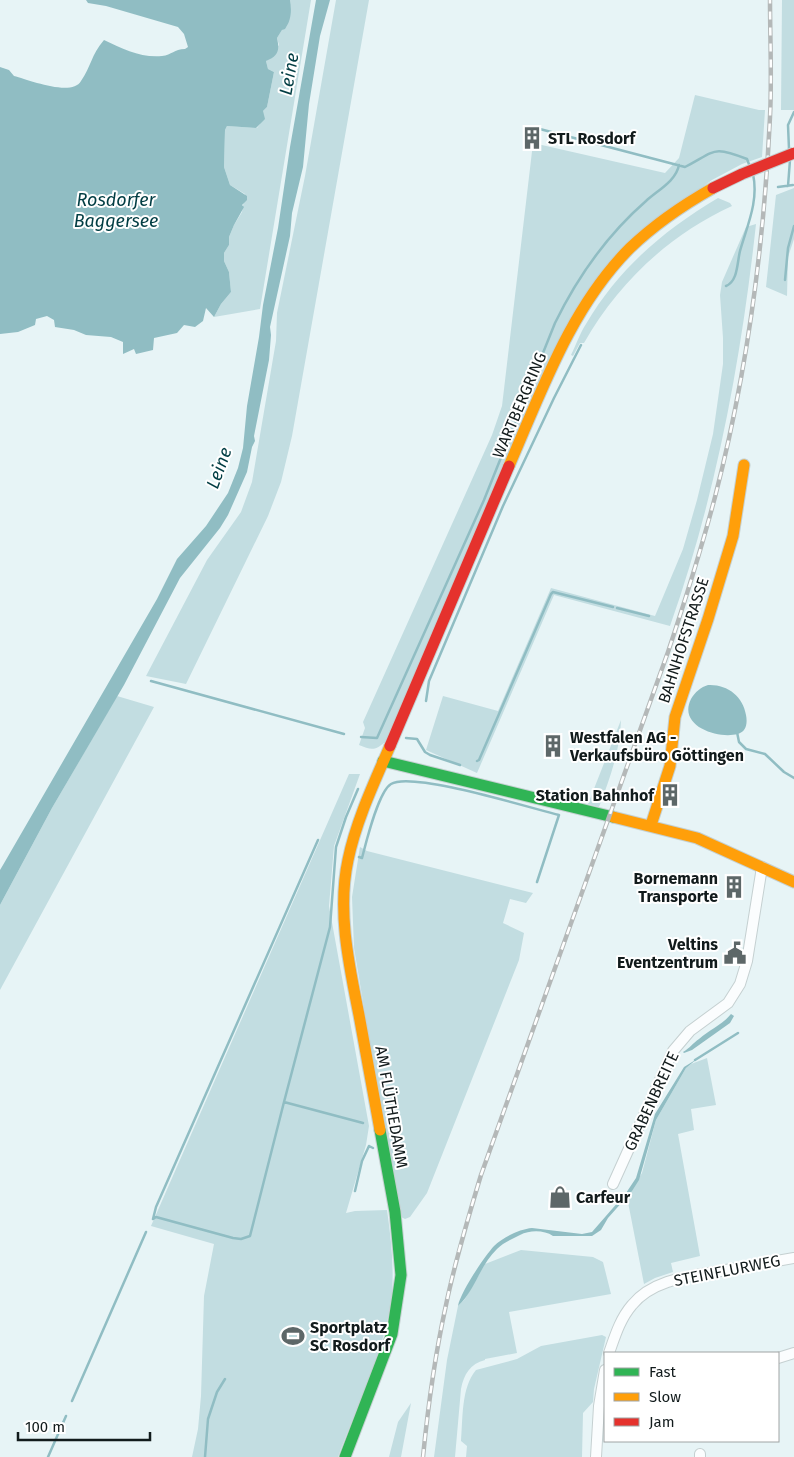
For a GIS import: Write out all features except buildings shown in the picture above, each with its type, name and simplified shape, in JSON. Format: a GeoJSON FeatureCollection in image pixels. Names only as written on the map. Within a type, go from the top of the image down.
{"type":"FeatureCollection","features":[{"type":"Feature","properties":{"kind":"main road","name":"WARTBERGRING"},"geometry":{"type":"LineString","coordinates":[[383,761],[548,378],[578,317],[605,277],[619,259],[673,213],[713,188],[794,153]]}},
{"type":"Feature","properties":{"kind":"main road","name":"BAHNHOFSTRASSE"},"geometry":{"type":"LineString","coordinates":[[651,825],[670,766],[675,717],[734,536],[744,465]]}},
{"type":"Feature","properties":{"kind":"main road"},"geometry":{"type":"LineString","coordinates":[[383,761],[651,825],[704,840],[794,882]]}},
{"type":"Feature","properties":{"kind":"main road","name":"AM FLÜTHEDAMM"},"geometry":{"type":"LineString","coordinates":[[345,1457],[392,1334],[401,1275],[395,1212],[352,979],[344,907],[346,878],[353,840],[364,804],[383,761]]}},
{"type":"Feature","properties":{"kind":"street","name":"GRABENBREITE"},"geometry":{"type":"LineString","coordinates":[[613,1184],[673,1051],[690,1031],[728,1003],[743,978],[762,867]]}},
{"type":"Feature","properties":{"kind":"street","name":"STEINFLURWEG"},"geometry":{"type":"LineString","coordinates":[[609,1352],[626,1312],[640,1296],[656,1286],[678,1278],[794,1258]]}},
{"type":"Feature","properties":{"kind":"street"},"geometry":{"type":"LineString","coordinates":[[779,1358],[794,1353]]}},
{"type":"Feature","properties":{"kind":"street"},"geometry":{"type":"LineString","coordinates":[[596,1457],[598,1419],[604,1377]]}},
{"type":"Feature","properties":{"kind":"shaded area"},"geometry":{"type":"Polygon","coordinates":[[[290,0],[311,0],[260,309],[214,317],[221,304],[231,292],[229,272],[224,261],[224,253],[229,245],[229,237],[234,225],[242,212],[245,194],[230,185],[224,167],[225,130],[227,126],[257,128],[260,124],[263,111],[267,107],[274,72],[268,69],[266,61],[279,45],[277,38],[287,26],[291,8],[290,0]]]}},
{"type":"Feature","properties":{"kind":"shaded area"},"geometry":{"type":"Polygon","coordinates":[[[336,0],[369,0],[292,436],[281,482],[268,516],[186,684],[146,676],[207,560],[241,512],[252,482],[276,341],[277,313],[305,176],[336,0]]]}},
{"type":"Feature","properties":{"kind":"shaded area"},"geometry":{"type":"Polygon","coordinates":[[[782,0],[794,0],[794,110],[781,110],[782,0]]]}},
{"type":"Feature","properties":{"kind":"shaded area"},"geometry":{"type":"Polygon","coordinates":[[[695,95],[765,110],[762,157],[742,164],[712,180],[690,196],[595,283],[385,742],[373,749],[359,745],[365,728],[363,722],[492,435],[502,406],[533,143],[665,173],[679,158],[695,95]]]}},
{"type":"Feature","properties":{"kind":"shaded area"},"geometry":{"type":"Polygon","coordinates":[[[794,188],[794,239],[788,257],[787,296],[766,287],[776,195],[794,188]]]}},
{"type":"Feature","properties":{"kind":"shaded area"},"geometry":{"type":"Polygon","coordinates":[[[718,198],[730,203],[732,206],[687,231],[647,263],[613,300],[584,343],[580,343],[573,356],[571,355],[584,328],[599,304],[628,268],[644,252],[679,224],[718,198]]]}},
{"type":"Feature","properties":{"kind":"shaded area"},"geometry":{"type":"Polygon","coordinates":[[[756,224],[743,326],[725,428],[701,528],[670,626],[554,595],[477,773],[426,750],[443,696],[498,711],[551,588],[655,616],[683,549],[713,434],[723,364],[720,295],[722,282],[746,227],[756,224]]]}},
{"type":"Feature","properties":{"kind":"shaded area"},"geometry":{"type":"Polygon","coordinates":[[[117,696],[154,707],[0,990],[0,905],[52,808],[117,696]]]}},
{"type":"Feature","properties":{"kind":"shaded area"},"geometry":{"type":"Polygon","coordinates":[[[621,720],[611,775],[599,807],[588,804],[621,720]]]}},
{"type":"Feature","properties":{"kind":"shaded area"},"geometry":{"type":"Polygon","coordinates":[[[349,774],[360,774],[334,846],[329,906],[369,1126],[366,1145],[346,1213],[387,1210],[393,1273],[389,1314],[370,1377],[338,1457],[192,1457],[198,1429],[201,1396],[204,1296],[214,1244],[151,1226],[349,774]]]}},
{"type":"Feature","properties":{"kind":"shaded area"},"geometry":{"type":"Polygon","coordinates":[[[360,847],[367,851],[533,893],[526,903],[510,899],[503,923],[524,933],[519,960],[427,1193],[410,1217],[405,1219],[401,1217],[398,1211],[354,948],[352,897],[360,847]]]}},
{"type":"Feature","properties":{"kind":"shaded area"},"geometry":{"type":"Polygon","coordinates":[[[707,1058],[716,1105],[691,1109],[694,1130],[678,1134],[700,1256],[671,1263],[673,1272],[644,1284],[627,1197],[642,1173],[656,1120],[686,1068],[707,1058]]]}},
{"type":"Feature","properties":{"kind":"shaded area"},"geometry":{"type":"Polygon","coordinates":[[[521,1250],[593,1257],[603,1262],[611,1294],[509,1312],[517,1353],[485,1359],[468,1370],[461,1389],[455,1457],[434,1457],[447,1360],[458,1306],[465,1299],[485,1264],[521,1250]]]}},
{"type":"Feature","properties":{"kind":"shaded area"},"geometry":{"type":"Polygon","coordinates":[[[602,1335],[606,1337],[594,1389],[593,1402],[583,1413],[582,1457],[466,1457],[467,1446],[461,1441],[465,1394],[471,1377],[476,1370],[517,1359],[541,1346],[602,1335]]]}},
{"type":"Feature","properties":{"kind":"shaded area"},"geometry":{"type":"Polygon","coordinates":[[[411,1403],[401,1457],[389,1457],[398,1422],[411,1403]]]}},
{"type":"Feature","properties":{"kind":"water","name":"Rosdorfer Baggersee"},"geometry":{"type":"Polygon","coordinates":[[[86,0],[290,0],[291,4],[289,22],[277,38],[276,55],[266,61],[268,69],[274,72],[267,107],[263,111],[265,119],[256,128],[227,126],[225,130],[224,167],[230,185],[247,196],[247,200],[242,205],[244,207],[229,237],[229,245],[224,253],[224,261],[229,272],[231,292],[221,304],[214,317],[206,308],[203,321],[195,327],[184,325],[177,333],[154,338],[153,350],[136,354],[134,349],[123,354],[123,342],[111,337],[86,335],[74,330],[55,327],[54,320],[47,316],[36,319],[35,325],[18,332],[0,334],[0,67],[9,70],[14,76],[30,81],[60,88],[69,88],[76,86],[81,81],[96,51],[104,40],[118,47],[147,56],[165,55],[188,47],[184,34],[178,27],[106,6],[88,3],[86,0]]]}},
{"type":"Feature","properties":{"kind":"water"},"geometry":{"type":"Polygon","coordinates":[[[316,0],[330,0],[320,36],[309,104],[303,167],[270,327],[269,360],[254,436],[255,441],[247,472],[228,515],[220,528],[180,578],[124,685],[52,808],[0,905],[0,870],[157,599],[177,559],[206,526],[228,493],[238,468],[243,448],[247,406],[263,305],[278,228],[316,0]]]}},
{"type":"Feature","properties":{"kind":"water"},"geometry":{"type":"Polygon","coordinates":[[[708,685],[728,689],[738,697],[746,715],[746,727],[744,730],[738,734],[719,734],[698,726],[691,719],[688,710],[691,699],[698,690],[708,685]]]}},
{"type":"Feature","properties":{"kind":"water"},"geometry":{"type":"Polygon","coordinates":[[[731,1014],[734,1016],[730,1023],[692,1050],[683,1052],[724,1021],[731,1014]]]}},
{"type":"Feature","properties":{"kind":"water"},"geometry":{"type":"Polygon","coordinates":[[[697,1059],[686,1068],[656,1120],[639,1180],[632,1191],[608,1218],[601,1230],[592,1236],[553,1236],[541,1232],[524,1233],[499,1247],[491,1255],[469,1293],[458,1306],[468,1284],[484,1258],[494,1246],[507,1237],[522,1230],[532,1228],[582,1234],[592,1232],[626,1193],[636,1178],[655,1114],[684,1067],[697,1059]]]}},
{"type":"Feature","properties":{"kind":"waterway"},"geometry":{"type":"LineString","coordinates":[[789,149],[788,125],[794,112]]}},
{"type":"Feature","properties":{"kind":"waterway"},"geometry":{"type":"LineString","coordinates":[[536,128],[685,167],[709,154],[720,151],[747,159],[750,167]]}},
{"type":"Feature","properties":{"kind":"waterway"},"geometry":{"type":"LineString","coordinates":[[788,186],[790,160]]}},
{"type":"Feature","properties":{"kind":"waterway"},"geometry":{"type":"LineString","coordinates":[[361,737],[377,738],[484,500],[555,323],[573,289],[606,242],[632,214],[670,181],[679,165]]}},
{"type":"Feature","properties":{"kind":"waterway"},"geometry":{"type":"LineString","coordinates":[[726,286],[730,284],[735,276],[751,213],[754,194],[753,174]]}},
{"type":"Feature","properties":{"kind":"waterway"},"geometry":{"type":"LineString","coordinates":[[778,187],[793,185]]}},
{"type":"Feature","properties":{"kind":"waterway"},"geometry":{"type":"LineString","coordinates":[[785,280],[788,248],[794,226]]}},
{"type":"Feature","properties":{"kind":"waterway"},"geometry":{"type":"LineString","coordinates":[[426,701],[429,681],[503,506],[581,345]]}},
{"type":"Feature","properties":{"kind":"waterway"},"geometry":{"type":"LineString","coordinates":[[477,761],[551,594],[553,592],[613,607]]}},
{"type":"Feature","properties":{"kind":"waterway"},"geometry":{"type":"LineString","coordinates":[[617,608],[649,616]]}},
{"type":"Feature","properties":{"kind":"waterway"},"geometry":{"type":"LineString","coordinates":[[151,681],[344,734]]}},
{"type":"Feature","properties":{"kind":"waterway"},"geometry":{"type":"LineString","coordinates":[[737,732],[739,742],[746,749],[765,754],[784,772],[794,778]]}},
{"type":"Feature","properties":{"kind":"waterway"},"geometry":{"type":"LineString","coordinates":[[406,738],[417,739],[425,752],[430,755],[460,765]]}},
{"type":"Feature","properties":{"kind":"waterway"},"geometry":{"type":"LineString","coordinates":[[359,857],[362,858],[373,818],[386,789],[391,784],[403,781],[422,782],[472,792],[559,815],[537,882]]}},
{"type":"Feature","properties":{"kind":"waterway"},"geometry":{"type":"LineString","coordinates":[[284,1102],[330,927],[336,847],[358,789]]}},
{"type":"Feature","properties":{"kind":"waterway"},"geometry":{"type":"LineString","coordinates":[[318,840],[156,1207],[153,1219],[156,1217],[233,1238],[241,1239],[250,1236],[284,1102],[363,1123]]}},
{"type":"Feature","properties":{"kind":"waterway"},"geometry":{"type":"LineString","coordinates":[[695,1060],[738,1033]]}},
{"type":"Feature","properties":{"kind":"waterway"},"geometry":{"type":"LineString","coordinates":[[355,1191],[362,1161],[369,1146],[373,1148]]}},
{"type":"Feature","properties":{"kind":"waterway"},"geometry":{"type":"LineString","coordinates":[[72,1401],[146,1232]]}},
{"type":"Feature","properties":{"kind":"waterway"},"geometry":{"type":"LineString","coordinates":[[205,1457],[208,1419],[217,1392],[225,1379]]}},
{"type":"Feature","properties":{"kind":"waterway"},"geometry":{"type":"LineString","coordinates":[[48,1457],[66,1416]]}},
{"type":"Feature","properties":{"kind":"railway"},"geometry":{"type":"LineString","coordinates":[[423,1457],[432,1381],[442,1324],[476,1191],[668,652],[687,595],[715,497],[745,356],[758,261],[771,102],[770,0]]}},
{"type":"Feature","properties":{"kind":"traffic: fast"},"geometry":{"type":"LineString","coordinates":[[383,761],[613,817]]}},
{"type":"Feature","properties":{"kind":"traffic: fast"},"geometry":{"type":"LineString","coordinates":[[345,1457],[392,1334],[401,1275],[395,1212],[380,1130]]}},
{"type":"Feature","properties":{"kind":"traffic: slow"},"geometry":{"type":"LineString","coordinates":[[509,466],[546,379],[574,323],[609,271],[630,248],[659,223],[713,188]]}},
{"type":"Feature","properties":{"kind":"traffic: slow"},"geometry":{"type":"LineString","coordinates":[[651,825],[670,766],[675,717],[708,619],[733,536],[744,465]]}},
{"type":"Feature","properties":{"kind":"traffic: slow"},"geometry":{"type":"LineString","coordinates":[[380,1130],[348,957],[344,899],[345,879],[351,845],[366,802],[390,746]]}},
{"type":"Feature","properties":{"kind":"traffic: slow"},"geometry":{"type":"LineString","coordinates":[[613,817],[697,838],[794,882]]}},
{"type":"Feature","properties":{"kind":"traffic: jam"},"geometry":{"type":"LineString","coordinates":[[713,188],[794,153]]}},
{"type":"Feature","properties":{"kind":"traffic: jam"},"geometry":{"type":"LineString","coordinates":[[390,746],[509,466]]}},
{"type":"Feature","properties":{"kind":"place","name":"STL Rosdorf"},"geometry":{"type":"Point","coordinates":[532,138]}},
{"type":"Feature","properties":{"kind":"place","name":"Westfalen AG - Verkaufsbüro Göttingen"},"geometry":{"type":"Point","coordinates":[553,746]}},
{"type":"Feature","properties":{"kind":"place","name":"Station Bahnhof"},"geometry":{"type":"Point","coordinates":[670,795]}},
{"type":"Feature","properties":{"kind":"place","name":"Bornemann Transporte"},"geometry":{"type":"Point","coordinates":[734,887]}},
{"type":"Feature","properties":{"kind":"place","name":"Veltins Eventzentrum"},"geometry":{"type":"Point","coordinates":[735,953]}},
{"type":"Feature","properties":{"kind":"place","name":"Carfeur"},"geometry":{"type":"Point","coordinates":[560,1197]}},
{"type":"Feature","properties":{"kind":"place","name":"Sportplatz SC Rosdorf"},"geometry":{"type":"Point","coordinates":[293,1336]}},
{"type":"Feature","properties":{"kind":"water label","name":"Leine"},"geometry":{"type":"Point","coordinates":[289,74]}},
{"type":"Feature","properties":{"kind":"water label","name":"Leine"},"geometry":{"type":"Point","coordinates":[219,468]}}]}
